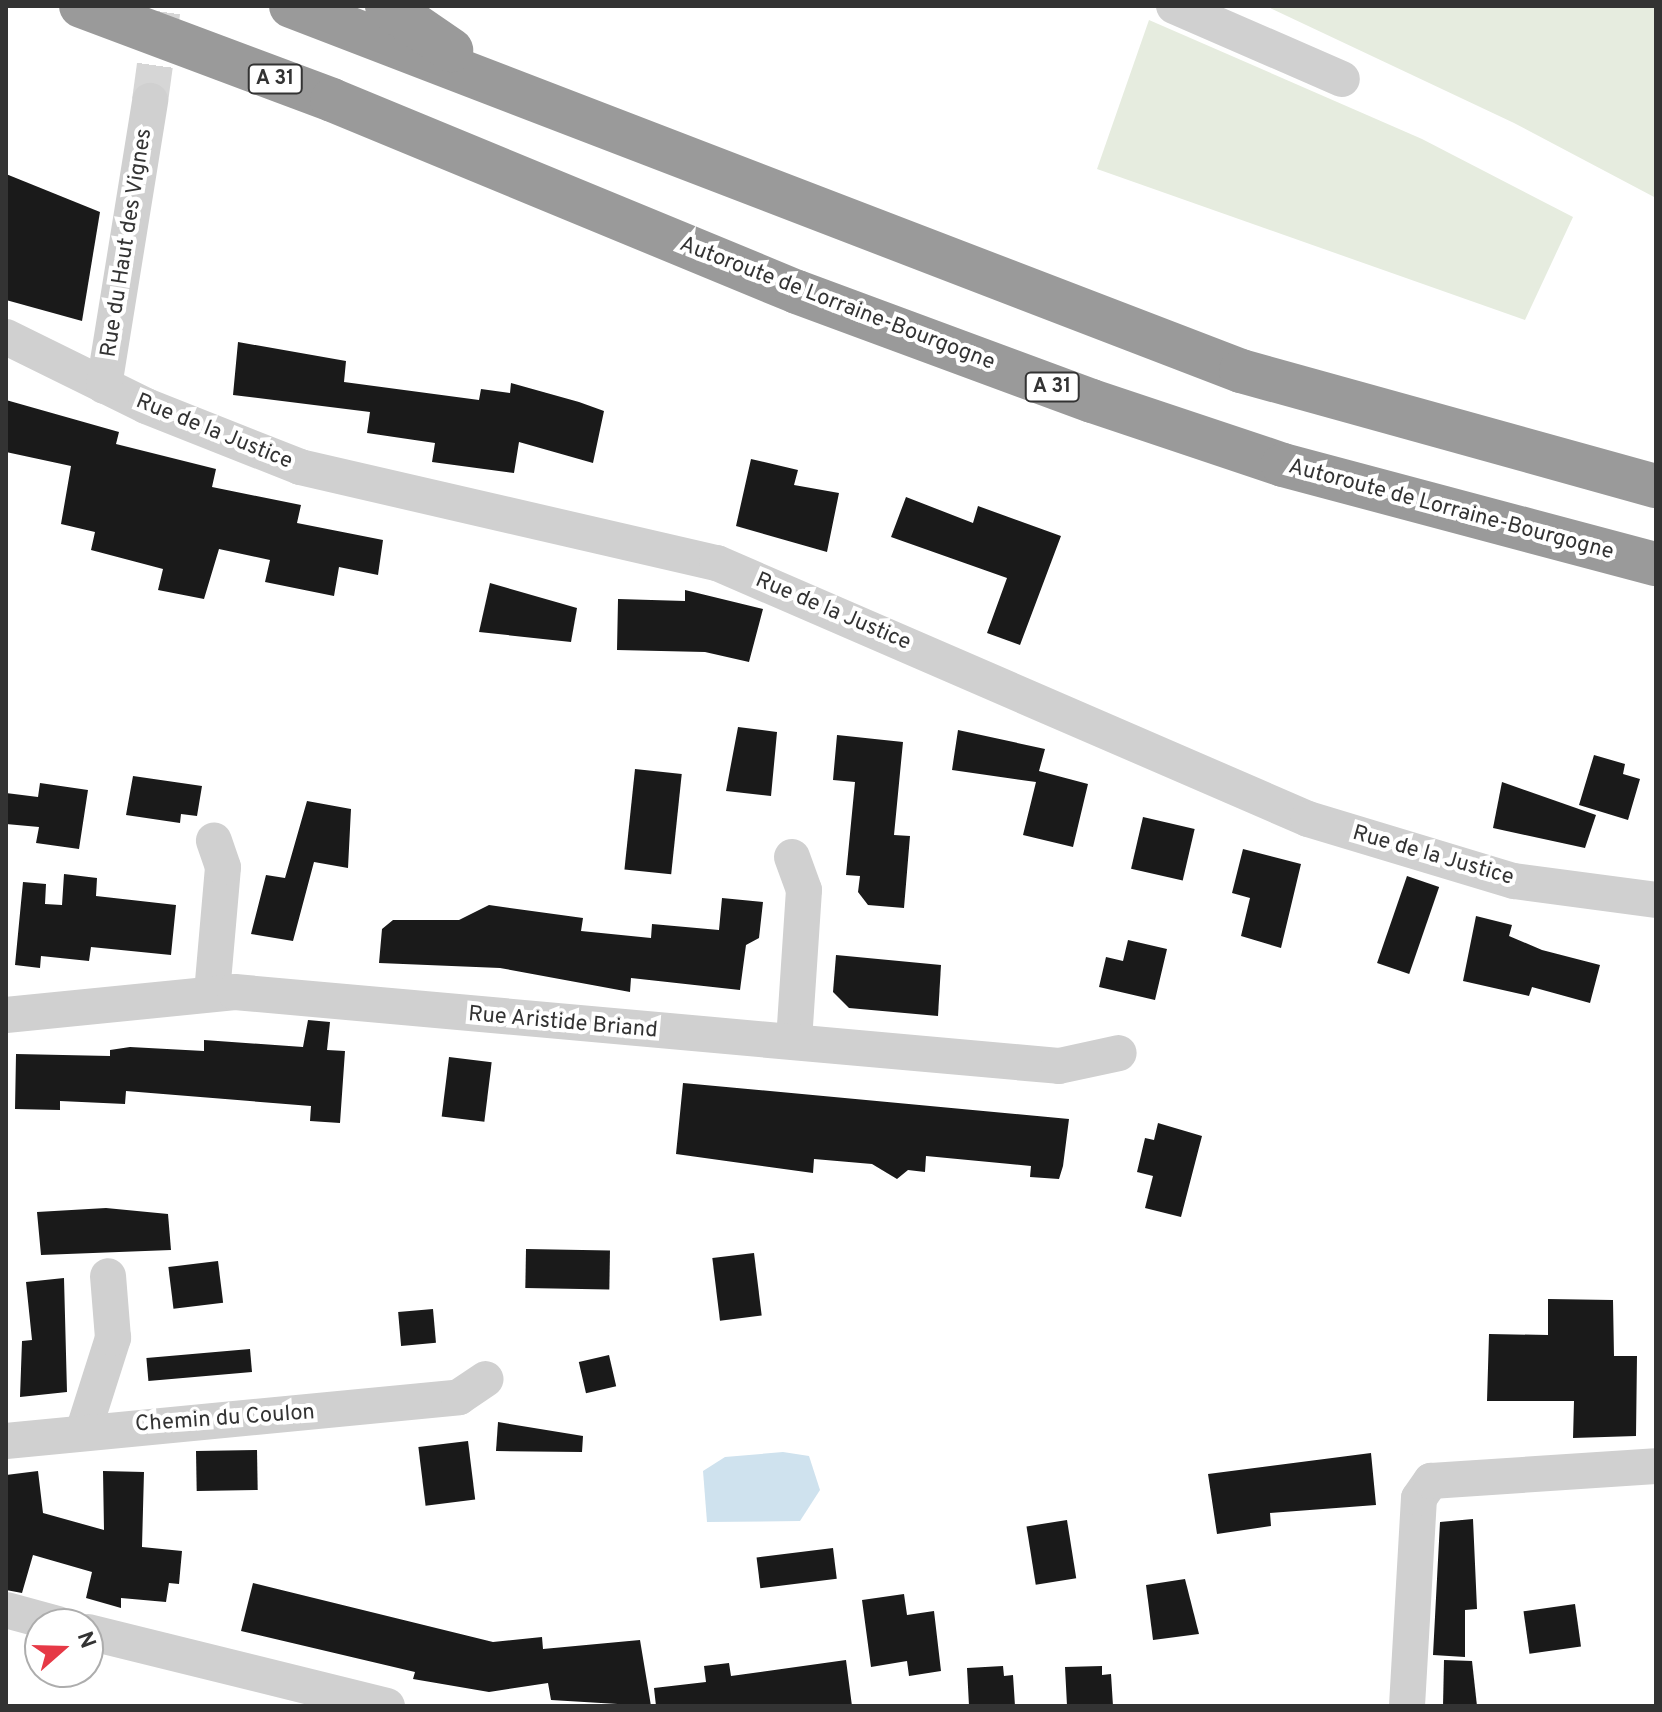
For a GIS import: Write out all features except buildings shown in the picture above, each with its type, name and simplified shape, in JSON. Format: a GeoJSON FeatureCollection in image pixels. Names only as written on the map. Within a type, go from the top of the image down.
{"type":"FeatureCollection","features":[{"type":"Feature","properties":{"kind":"highway","name":"Autoroute de Lorraine-Bourgogne"},"geometry":{"type":"LineString","coordinates":[[81,6],[345,106],[797,292],[1092,401],[1299,470],[1656,564]]}},
{"type":"Feature","properties":{"kind":"highway"},"geometry":{"type":"LineString","coordinates":[[291,6],[1241,371],[1656,486]]}},
{"type":"Feature","properties":{"kind":"highway"},"geometry":{"type":"LineString","coordinates":[[387,6],[513,92]]}},
{"type":"Feature","properties":{"kind":"street"},"geometry":{"type":"LineString","coordinates":[[1174,6],[1342,79]]}},
{"type":"Feature","properties":{"kind":"street","name":"Rue du Haut des Vignes"},"geometry":{"type":"LineString","coordinates":[[104,386],[150,101]]}},
{"type":"Feature","properties":{"kind":"street","name":"Rue de la Justice"},"geometry":{"type":"LineString","coordinates":[[6,337],[104,386],[313,470],[717,563],[1308,819],[1514,881],[1656,900]]}},
{"type":"Feature","properties":{"kind":"street"},"geometry":{"type":"LineString","coordinates":[[212,993],[223,867],[214,841]]}},
{"type":"Feature","properties":{"kind":"street"},"geometry":{"type":"LineString","coordinates":[[792,857],[804,890],[794,1041]]}},
{"type":"Feature","properties":{"kind":"street","name":"Rue Aristide Briand"},"geometry":{"type":"LineString","coordinates":[[6,1015],[212,993],[1059,1066],[1119,1053]]}},
{"type":"Feature","properties":{"kind":"street"},"geometry":{"type":"LineString","coordinates":[[84,1429],[113,1338],[108,1276]]}},
{"type":"Feature","properties":{"kind":"street","name":"Chemin du Coulon"},"geometry":{"type":"LineString","coordinates":[[6,1441],[198,1417],[255,1421],[459,1397],[486,1379]]}},
{"type":"Feature","properties":{"kind":"street"},"geometry":{"type":"LineString","coordinates":[[1407,1706],[1419,1498],[1431,1481],[1656,1466]]}},
{"type":"Feature","properties":{"kind":"street"},"geometry":{"type":"LineString","coordinates":[[104,1636],[387,1706]]}},
{"type":"Feature","properties":{"kind":"shaded area"},"geometry":{"type":"Polygon","coordinates":[[[1266,6],[1656,6],[1656,198],[1514,123],[1266,6]]]}},
{"type":"Feature","properties":{"kind":"shaded area"},"geometry":{"type":"Polygon","coordinates":[[[1149,20],[1422,139],[1573,217],[1525,320],[1097,169],[1149,20]]]}},
{"type":"Feature","properties":{"kind":"water"},"geometry":{"type":"Polygon","coordinates":[[[783,1452],[809,1456],[820,1490],[800,1521],[707,1522],[703,1471],[725,1457],[783,1452]]]}},
{"type":"Feature","properties":{"kind":"tunnel"},"geometry":{"type":"LineString","coordinates":[[150,101],[163,6]]}}]}
